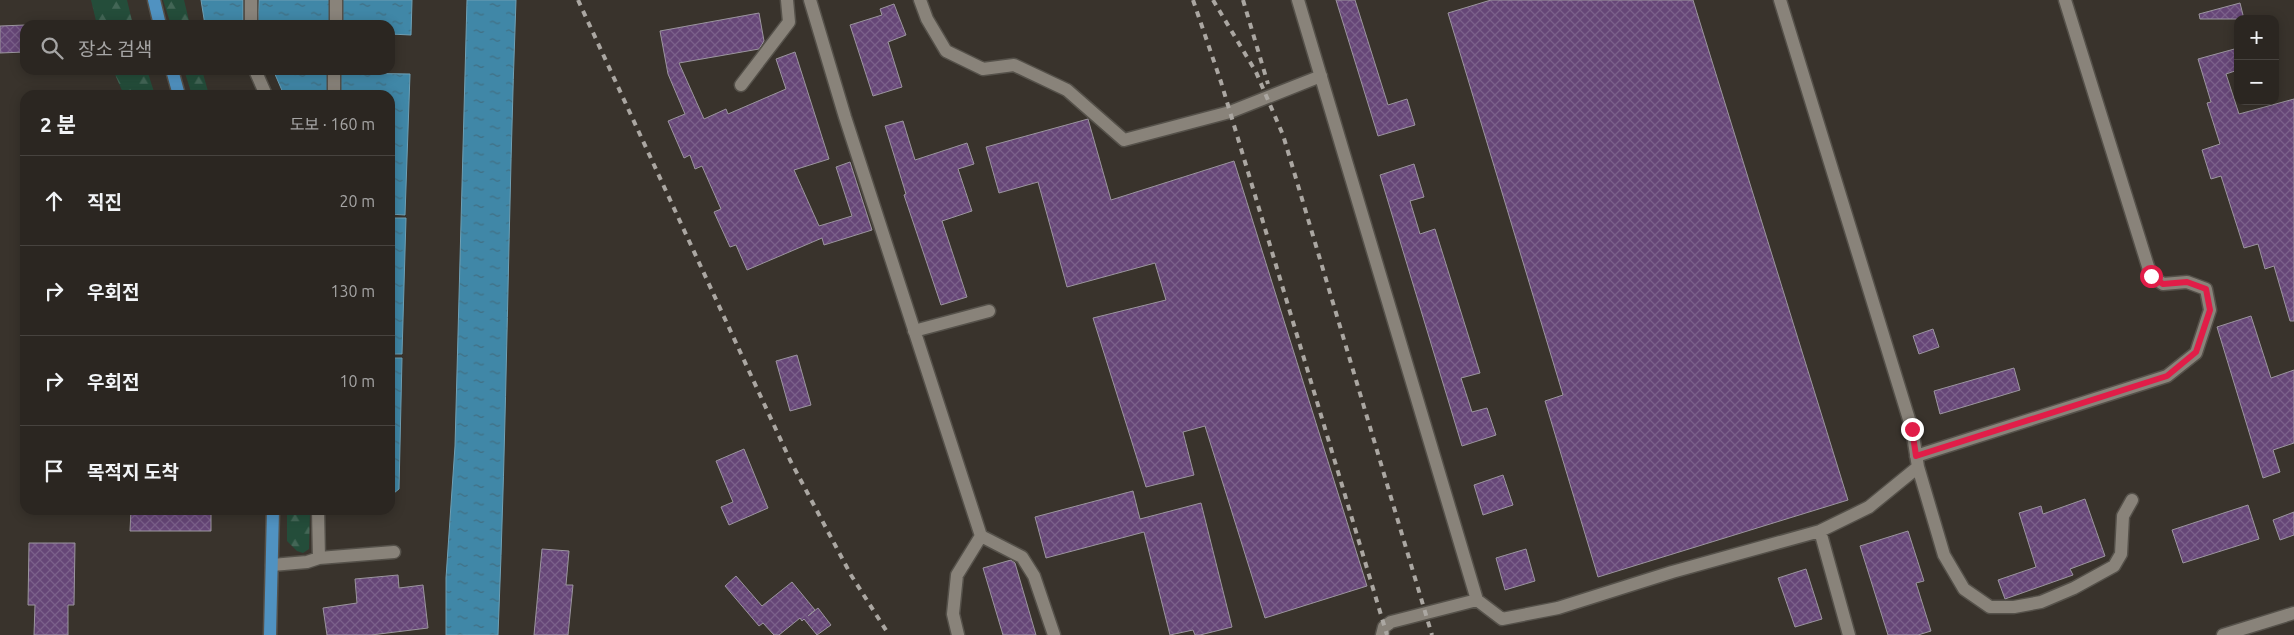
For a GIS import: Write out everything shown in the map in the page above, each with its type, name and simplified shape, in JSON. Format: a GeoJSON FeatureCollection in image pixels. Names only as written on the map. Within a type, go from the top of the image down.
{"type":"FeatureCollection","features":[{"type":"Feature","properties":{"kind":"main road"},"geometry":{"type":"LineString","coordinates":[[154,0],[159,20]]}},
{"type":"Feature","properties":{"kind":"main road"},"geometry":{"type":"LineString","coordinates":[[173,75],[178,90]]}},
{"type":"Feature","properties":{"kind":"main road"},"geometry":{"type":"LineString","coordinates":[[270,635],[273,515]]}},
{"type":"Feature","properties":{"kind":"street"},"geometry":{"type":"LineString","coordinates":[[251,0],[251,20]]}},
{"type":"Feature","properties":{"kind":"street"},"geometry":{"type":"LineString","coordinates":[[336,0],[336,20]]}},
{"type":"Feature","properties":{"kind":"street"},"geometry":{"type":"LineString","coordinates":[[742,85],[788,22],[787,0]]}},
{"type":"Feature","properties":{"kind":"street"},"geometry":{"type":"LineString","coordinates":[[810,0],[845,118],[982,536],[1022,557],[1034,576],[1054,635]]}},
{"type":"Feature","properties":{"kind":"street"},"geometry":{"type":"LineString","coordinates":[[920,0],[927,19],[946,51],[983,69],[1014,66],[1067,90],[1124,140],[1230,112],[1321,76]]}},
{"type":"Feature","properties":{"kind":"street"},"geometry":{"type":"LineString","coordinates":[[1298,0],[1477,600],[1502,619],[1558,608],[1672,572],[1820,531],[1869,507],[1917,461],[2167,376],[2196,352],[2210,310],[2206,289],[2187,282],[2163,284],[2151,276],[2066,0]]}},
{"type":"Feature","properties":{"kind":"street"},"geometry":{"type":"LineString","coordinates":[[1780,0],[1909,420],[1917,461],[1944,555],[1964,589],[1990,607],[2014,607],[2041,602],[2074,588],[2114,566],[2121,554],[2123,516],[2132,500]]}},
{"type":"Feature","properties":{"kind":"street"},"geometry":{"type":"LineString","coordinates":[[257,75],[264,90]]}},
{"type":"Feature","properties":{"kind":"street"},"geometry":{"type":"LineString","coordinates":[[334,75],[334,90]]}},
{"type":"Feature","properties":{"kind":"street"},"geometry":{"type":"LineString","coordinates":[[914,331],[988,311]]}},
{"type":"Feature","properties":{"kind":"street"},"geometry":{"type":"LineString","coordinates":[[318,515],[319,558]]}},
{"type":"Feature","properties":{"kind":"street"},"geometry":{"type":"LineString","coordinates":[[1820,531],[1849,635]]}},
{"type":"Feature","properties":{"kind":"street"},"geometry":{"type":"LineString","coordinates":[[958,635],[953,614],[957,575],[982,536]]}},
{"type":"Feature","properties":{"kind":"street"},"geometry":{"type":"LineString","coordinates":[[272,565],[307,562],[319,558],[394,552]]}},
{"type":"Feature","properties":{"kind":"street"},"geometry":{"type":"LineString","coordinates":[[1382,635],[1384,627],[1391,622],[1477,600]]}},
{"type":"Feature","properties":{"kind":"street"},"geometry":{"type":"LineString","coordinates":[[2223,635],[2294,613]]}},
{"type":"Feature","properties":{"kind":"green space"},"geometry":{"type":"Polygon","coordinates":[[[91,0],[127,0],[132,20],[96,20],[91,0]]]}},
{"type":"Feature","properties":{"kind":"green space"},"geometry":{"type":"Polygon","coordinates":[[[163,0],[184,0],[189,20],[169,20],[163,0]]]}},
{"type":"Feature","properties":{"kind":"green space"},"geometry":{"type":"Polygon","coordinates":[[[115,75],[149,75],[153,90],[122,90],[115,75]]]}},
{"type":"Feature","properties":{"kind":"green space"},"geometry":{"type":"Polygon","coordinates":[[[186,75],[203,75],[208,90],[190,90],[186,75]]]}},
{"type":"Feature","properties":{"kind":"green space"},"geometry":{"type":"Polygon","coordinates":[[[287,515],[310,515],[309,549],[303,553],[297,551],[287,541],[287,515]]]}},
{"type":"Feature","properties":{"kind":"water"},"geometry":{"type":"Polygon","coordinates":[[[201,0],[243,0],[243,20],[204,20],[201,0]]]}},
{"type":"Feature","properties":{"kind":"water"},"geometry":{"type":"Polygon","coordinates":[[[259,0],[331,0],[330,20],[258,20],[259,0]]]}},
{"type":"Feature","properties":{"kind":"water"},"geometry":{"type":"Polygon","coordinates":[[[342,0],[412,0],[411,35],[395,34],[395,20],[342,20],[342,0]]]}},
{"type":"Feature","properties":{"kind":"water"},"geometry":{"type":"Polygon","coordinates":[[[467,0],[516,0],[498,635],[446,635],[446,578],[455,446],[467,0]]]}},
{"type":"Feature","properties":{"kind":"water"},"geometry":{"type":"Polygon","coordinates":[[[410,74],[405,215],[395,214],[395,90],[339,90],[340,75],[410,74]]]}},
{"type":"Feature","properties":{"kind":"water"},"geometry":{"type":"Polygon","coordinates":[[[275,75],[328,75],[328,90],[282,90],[275,75]]]}},
{"type":"Feature","properties":{"kind":"water"},"geometry":{"type":"Polygon","coordinates":[[[395,218],[406,218],[402,354],[395,354],[395,218]]]}},
{"type":"Feature","properties":{"kind":"water"},"geometry":{"type":"Polygon","coordinates":[[[395,358],[402,358],[399,489],[395,492],[395,358]]]}},
{"type":"Feature","properties":{"kind":"building"},"geometry":{"type":"Polygon","coordinates":[[[1336,0],[1355,0],[1388,105],[1407,99],[1415,125],[1378,136],[1336,0]]]}},
{"type":"Feature","properties":{"kind":"building"},"geometry":{"type":"Polygon","coordinates":[[[1491,0],[1693,0],[1848,500],[1598,577],[1545,401],[1563,395],[1448,13],[1491,0]]]}},
{"type":"Feature","properties":{"kind":"building"},"geometry":{"type":"Polygon","coordinates":[[[2240,3],[2243,15],[2234,15],[2234,19],[2200,19],[2199,14],[2240,3]]]}},
{"type":"Feature","properties":{"kind":"building"},"geometry":{"type":"Polygon","coordinates":[[[894,4],[906,35],[888,42],[902,87],[873,96],[850,25],[882,15],[880,9],[894,4]]]}},
{"type":"Feature","properties":{"kind":"building"},"geometry":{"type":"Polygon","coordinates":[[[759,13],[764,41],[759,49],[679,63],[704,119],[726,109],[728,114],[786,89],[776,59],[795,52],[829,159],[794,170],[819,226],[852,216],[836,167],[850,162],[872,230],[824,245],[822,238],[747,270],[736,245],[730,247],[714,212],[721,209],[702,166],[695,169],[690,155],[684,158],[668,121],[685,114],[668,74],[660,31],[759,13]]]}},
{"type":"Feature","properties":{"kind":"building"},"geometry":{"type":"Polygon","coordinates":[[[20,25],[20,52],[0,53],[0,26],[20,25]]]}},
{"type":"Feature","properties":{"kind":"building"},"geometry":{"type":"Polygon","coordinates":[[[2234,49],[2234,71],[2226,74],[2234,99],[2234,105],[2236,105],[2239,114],[2272,105],[2279,105],[2279,103],[2294,99],[2294,321],[2290,321],[2274,266],[2265,269],[2258,244],[2244,248],[2221,176],[2211,179],[2202,150],[2220,144],[2207,103],[2211,102],[2198,59],[2234,49]]]}},
{"type":"Feature","properties":{"kind":"building"},"geometry":{"type":"Polygon","coordinates":[[[1088,119],[1111,200],[1234,161],[1367,586],[1265,618],[1205,426],[1183,432],[1194,475],[1146,487],[1093,318],[1166,300],[1155,263],[1067,287],[1038,182],[999,193],[986,147],[1088,119]]]}},
{"type":"Feature","properties":{"kind":"building"},"geometry":{"type":"Polygon","coordinates":[[[903,121],[915,160],[967,143],[974,164],[958,169],[972,211],[942,221],[967,297],[941,305],[904,195],[906,194],[885,126],[903,121]]]}},
{"type":"Feature","properties":{"kind":"building"},"geometry":{"type":"Polygon","coordinates":[[[1414,164],[1424,197],[1410,201],[1420,234],[1435,229],[1480,373],[1461,378],[1472,412],[1487,408],[1496,435],[1462,446],[1380,175],[1414,164]]]}},
{"type":"Feature","properties":{"kind":"building"},"geometry":{"type":"Polygon","coordinates":[[[2251,316],[2271,378],[2294,370],[2294,443],[2273,450],[2280,472],[2263,478],[2217,327],[2251,316]]]}},
{"type":"Feature","properties":{"kind":"building"},"geometry":{"type":"Polygon","coordinates":[[[1933,329],[1939,347],[1919,354],[1913,336],[1933,329]]]}},
{"type":"Feature","properties":{"kind":"building"},"geometry":{"type":"Polygon","coordinates":[[[797,355],[811,405],[790,411],[776,361],[797,355]]]}},
{"type":"Feature","properties":{"kind":"building"},"geometry":{"type":"Polygon","coordinates":[[[2014,368],[2020,390],[1940,414],[1934,391],[2014,368]]]}},
{"type":"Feature","properties":{"kind":"building"},"geometry":{"type":"Polygon","coordinates":[[[744,449],[768,508],[729,525],[721,507],[733,502],[716,461],[744,449]]]}},
{"type":"Feature","properties":{"kind":"building"},"geometry":{"type":"Polygon","coordinates":[[[1503,475],[1513,505],[1483,515],[1474,485],[1503,475]]]}},
{"type":"Feature","properties":{"kind":"building"},"geometry":{"type":"Polygon","coordinates":[[[1133,491],[1140,519],[1201,503],[1232,627],[1200,635],[1195,635],[1193,630],[1170,635],[1144,532],[1046,558],[1035,517],[1133,491]]]}},
{"type":"Feature","properties":{"kind":"building"},"geometry":{"type":"Polygon","coordinates":[[[2085,499],[2105,556],[2070,569],[2073,575],[2005,599],[1998,580],[2036,567],[2019,513],[2041,506],[2043,514],[2085,499]]]}},
{"type":"Feature","properties":{"kind":"building"},"geometry":{"type":"Polygon","coordinates":[[[2248,505],[2259,539],[2183,563],[2172,530],[2248,505]]]}},
{"type":"Feature","properties":{"kind":"building"},"geometry":{"type":"Polygon","coordinates":[[[2294,512],[2294,535],[2280,540],[2273,520],[2294,512]]]}},
{"type":"Feature","properties":{"kind":"building"},"geometry":{"type":"Polygon","coordinates":[[[131,515],[211,515],[211,531],[130,531],[131,515]]]}},
{"type":"Feature","properties":{"kind":"building"},"geometry":{"type":"Polygon","coordinates":[[[1908,531],[1924,581],[1916,583],[1931,631],[1918,635],[1888,635],[1860,546],[1908,531]]]}},
{"type":"Feature","properties":{"kind":"building"},"geometry":{"type":"Polygon","coordinates":[[[29,543],[75,543],[74,605],[68,605],[68,635],[34,635],[35,605],[28,605],[29,543]]]}},
{"type":"Feature","properties":{"kind":"building"},"geometry":{"type":"Polygon","coordinates":[[[542,549],[569,551],[566,585],[573,585],[568,635],[534,635],[542,549]]]}},
{"type":"Feature","properties":{"kind":"building"},"geometry":{"type":"Polygon","coordinates":[[[1526,549],[1535,581],[1505,590],[1496,558],[1526,549]]]}},
{"type":"Feature","properties":{"kind":"building"},"geometry":{"type":"Polygon","coordinates":[[[1011,560],[1015,563],[1036,635],[1003,635],[983,568],[1011,560]]]}},
{"type":"Feature","properties":{"kind":"building"},"geometry":{"type":"Polygon","coordinates":[[[1806,569],[1822,619],[1795,627],[1778,578],[1806,569]]]}},
{"type":"Feature","properties":{"kind":"building"},"geometry":{"type":"Polygon","coordinates":[[[398,575],[399,588],[423,585],[428,628],[371,635],[327,635],[323,608],[357,603],[355,579],[398,575]]]}},
{"type":"Feature","properties":{"kind":"building"},"geometry":{"type":"Polygon","coordinates":[[[736,576],[762,606],[792,582],[815,610],[808,616],[818,608],[831,625],[817,635],[804,619],[802,621],[800,618],[779,635],[774,635],[763,623],[759,626],[725,586],[736,576]]]}},
{"type":"Feature","properties":{"kind":"railway"},"geometry":{"type":"LineString","coordinates":[[578,0],[790,460],[851,575],[889,635]]}},
{"type":"Feature","properties":{"kind":"railway"},"geometry":{"type":"LineString","coordinates":[[1193,0],[1221,82],[1387,635]]}},
{"type":"Feature","properties":{"kind":"railway"},"geometry":{"type":"LineString","coordinates":[[1213,0],[1256,72],[1283,135],[1432,635]]}},
{"type":"Feature","properties":{"kind":"railway"},"geometry":{"type":"LineString","coordinates":[[1243,0],[1268,84]]}},
{"type":"Feature","properties":{"kind":"route"},"geometry":{"type":"LineString","coordinates":[[1912,429],[1916,456],[2167,376],[2196,352],[2210,310],[2206,289],[2187,282],[2163,284],[2151,276]]}}]}
